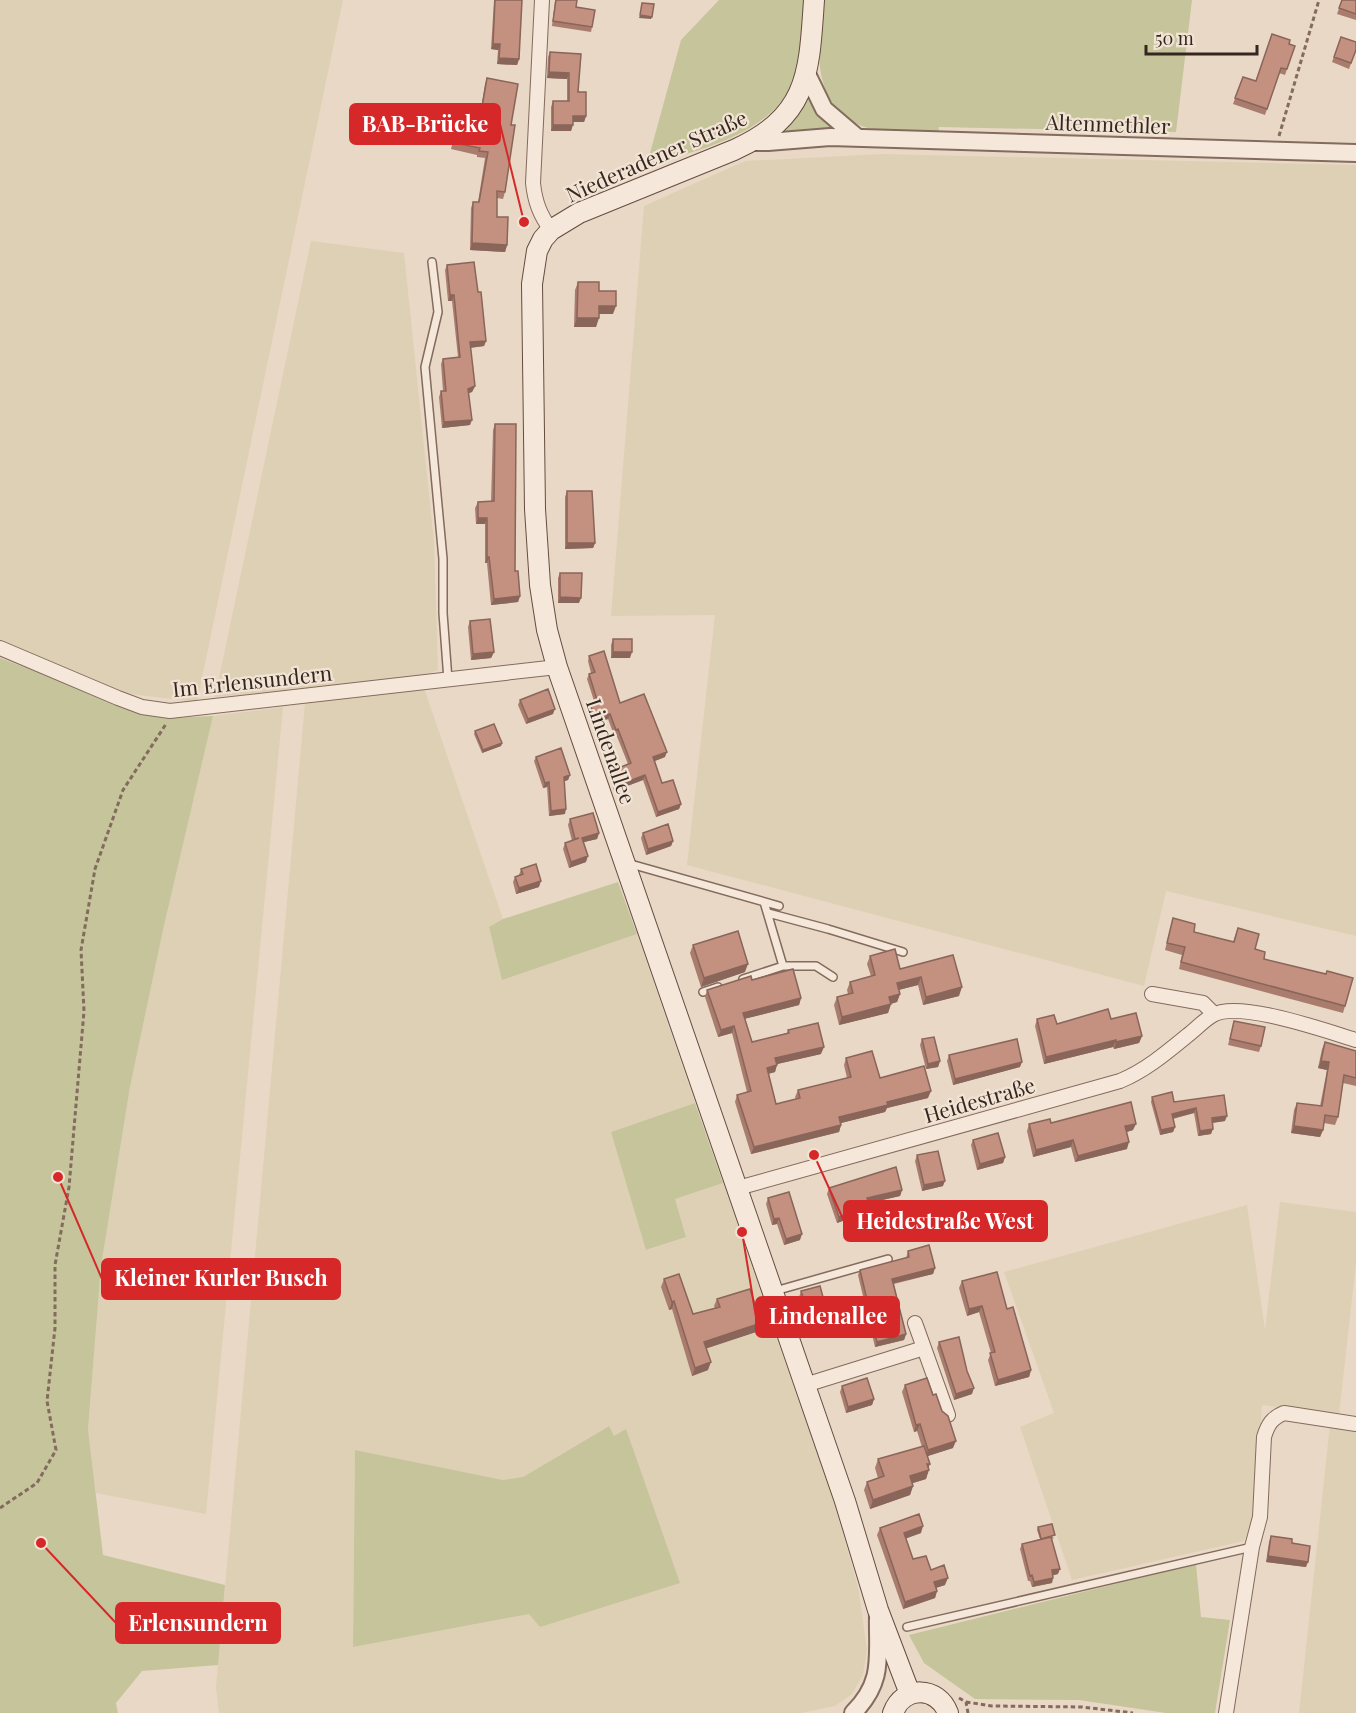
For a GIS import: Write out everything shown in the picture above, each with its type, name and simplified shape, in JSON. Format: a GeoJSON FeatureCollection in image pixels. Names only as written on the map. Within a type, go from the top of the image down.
{"type":"FeatureCollection","features":[{"type":"Feature","properties":{"kind":"main road","name":"Niederadener Straße"},"geometry":{"type":"LineString","coordinates":[[532,284],[537,251],[551,230],[579,213],[753,142],[785,116],[797,99],[807,74],[811,55],[814,0]]}},
{"type":"Feature","properties":{"kind":"main road","name":"Lindenallee"},"geometry":{"type":"LineString","coordinates":[[532,284],[535,509],[539,574],[546,630],[845,1501],[878,1610],[910,1694]]}},
{"type":"Feature","properties":{"kind":"main road"},"geometry":{"type":"LineString","coordinates":[[893,1713],[901,1699],[910,1694],[928,1693],[936,1696],[948,1713]]}},
{"type":"Feature","properties":{"kind":"street"},"geometry":{"type":"LineString","coordinates":[[542,0],[533,183],[540,215],[551,230]]}},
{"type":"Feature","properties":{"kind":"street"},"geometry":{"type":"LineString","coordinates":[[807,74],[824,109],[858,138]]}},
{"type":"Feature","properties":{"kind":"street","name":"Altenmethler"},"geometry":{"type":"LineString","coordinates":[[753,142],[830,137],[1356,153]]}},
{"type":"Feature","properties":{"kind":"street","name":"Im Erlensundern"},"geometry":{"type":"LineString","coordinates":[[0,648],[142,707],[170,711],[557,667]]}},
{"type":"Feature","properties":{"kind":"street"},"geometry":{"type":"LineString","coordinates":[[1152,993],[1203,1004],[1214,1014],[1226,1010],[1269,1015],[1356,1040]]}},
{"type":"Feature","properties":{"kind":"street","name":"Heidestraße"},"geometry":{"type":"LineString","coordinates":[[738,1188],[1120,1081],[1158,1061],[1214,1014]]}},
{"type":"Feature","properties":{"kind":"street"},"geometry":{"type":"LineString","coordinates":[[915,1323],[948,1415]]}},
{"type":"Feature","properties":{"kind":"street"},"geometry":{"type":"LineString","coordinates":[[805,1385],[924,1348]]}},
{"type":"Feature","properties":{"kind":"street"},"geometry":{"type":"LineString","coordinates":[[1226,1713],[1252,1547],[1260,1517],[1264,1437],[1267,1426],[1275,1417],[1284,1413],[1356,1424]]}},
{"type":"Feature","properties":{"kind":"street","name":"Lindenallee"},"geometry":{"type":"LineString","coordinates":[[853,1713],[874,1686],[878,1610]]}},
{"type":"Feature","properties":{"kind":"lane"},"geometry":{"type":"LineString","coordinates":[[432,262],[438,312],[425,367],[443,559],[443,613],[448,680]]}},
{"type":"Feature","properties":{"kind":"lane"},"geometry":{"type":"LineString","coordinates":[[625,863],[779,906]]}},
{"type":"Feature","properties":{"kind":"lane"},"geometry":{"type":"LineString","coordinates":[[764,902],[783,966]]}},
{"type":"Feature","properties":{"kind":"lane"},"geometry":{"type":"LineString","coordinates":[[768,913],[903,952]]}},
{"type":"Feature","properties":{"kind":"lane"},"geometry":{"type":"LineString","coordinates":[[733,982],[783,966],[816,966],[833,977]]}},
{"type":"Feature","properties":{"kind":"lane"},"geometry":{"type":"LineString","coordinates":[[703,992],[723,985]]}},
{"type":"Feature","properties":{"kind":"lane"},"geometry":{"type":"LineString","coordinates":[[773,1292],[888,1260]]}},
{"type":"Feature","properties":{"kind":"lane"},"geometry":{"type":"LineString","coordinates":[[907,1627],[1252,1547]]}},
{"type":"Feature","properties":{"kind":"path"},"geometry":{"type":"LineString","coordinates":[[1275,151],[1319,0]]}},
{"type":"Feature","properties":{"kind":"path"},"geometry":{"type":"LineString","coordinates":[[0,1508],[37,1482],[56,1450],[47,1401],[55,1329],[55,1265],[69,1187],[84,1011],[81,950],[95,869],[123,790],[167,723],[170,711]]}},
{"type":"Feature","properties":{"kind":"path"},"geometry":{"type":"LineString","coordinates":[[966,1702],[992,1707],[1082,1707],[1133,1713]]}},
{"type":"Feature","properties":{"kind":"shaded area"},"geometry":{"type":"Polygon","coordinates":[[[0,0],[343,0],[197,702],[122,693],[0,641],[0,0]]]}},
{"type":"Feature","properties":{"kind":"shaded area"},"geometry":{"type":"Polygon","coordinates":[[[719,0],[804,0],[801,52],[793,82],[782,100],[768,115],[750,128],[709,146],[647,164],[681,40],[719,0]]]}},
{"type":"Feature","properties":{"kind":"shaded area"},"geometry":{"type":"Polygon","coordinates":[[[822,0],[1192,0],[1176,132],[939,127],[938,134],[866,128],[842,114],[831,101],[824,86],[819,52],[822,0]]]}},
{"type":"Feature","properties":{"kind":"shaded area"},"geometry":{"type":"Polygon","coordinates":[[[807,96],[817,113],[833,130],[778,134],[807,96]]]}},
{"type":"Feature","properties":{"kind":"shaded area"},"geometry":{"type":"Polygon","coordinates":[[[882,154],[1356,165],[1356,936],[1166,891],[1144,986],[687,865],[715,615],[611,616],[644,206],[745,161],[882,154]]]}},
{"type":"Feature","properties":{"kind":"shaded area"},"geometry":{"type":"Polygon","coordinates":[[[311,241],[404,253],[434,542],[438,670],[421,677],[215,697],[311,241]]]}},
{"type":"Feature","properties":{"kind":"shaded area"},"geometry":{"type":"Polygon","coordinates":[[[0,658],[138,712],[172,718],[213,716],[163,930],[130,1087],[101,1266],[88,1429],[103,1555],[225,1585],[218,1665],[142,1671],[116,1703],[118,1713],[0,1713],[0,658]]]}},
{"type":"Feature","properties":{"kind":"shaded area"},"geometry":{"type":"Polygon","coordinates":[[[424,688],[503,919],[489,927],[502,980],[637,934],[695,1103],[611,1132],[647,1250],[686,1237],[675,1199],[723,1183],[827,1478],[858,1587],[867,1649],[863,1675],[852,1694],[835,1706],[801,1713],[219,1713],[216,1687],[305,703],[424,688]],[[608,1426],[523,1477],[503,1480],[355,1450],[353,1647],[529,1614],[614,1436],[608,1426]]]}},
{"type":"Feature","properties":{"kind":"shaded area"},"geometry":{"type":"Polygon","coordinates":[[[283,707],[206,1514],[96,1493],[88,1429],[101,1266],[130,1087],[163,930],[213,716],[283,707]]]}},
{"type":"Feature","properties":{"kind":"shaded area"},"geometry":{"type":"Polygon","coordinates":[[[618,882],[637,934],[502,980],[489,927],[503,919],[618,882]]]}},
{"type":"Feature","properties":{"kind":"shaded area"},"geometry":{"type":"Polygon","coordinates":[[[695,1103],[723,1183],[675,1199],[686,1237],[646,1250],[611,1132],[695,1103]]]}},
{"type":"Feature","properties":{"kind":"shaded area"},"geometry":{"type":"Polygon","coordinates":[[[1280,1202],[1356,1212],[1356,1263],[1339,1415],[1262,1405],[1254,1516],[1244,1541],[1072,1580],[1020,1427],[1054,1413],[1004,1272],[1247,1205],[1265,1330],[1280,1202]]]}},
{"type":"Feature","properties":{"kind":"shaded area"},"geometry":{"type":"Polygon","coordinates":[[[1330,1425],[1356,1429],[1356,1713],[1299,1713],[1330,1425]]]}},
{"type":"Feature","properties":{"kind":"shaded area"},"geometry":{"type":"Polygon","coordinates":[[[609,1426],[614,1436],[626,1429],[680,1583],[540,1627],[529,1614],[353,1647],[355,1450],[503,1480],[523,1477],[609,1426]]]}},
{"type":"Feature","properties":{"kind":"shaded area"},"geometry":{"type":"Polygon","coordinates":[[[1196,1564],[1201,1617],[1230,1620],[1215,1713],[1166,1713],[1079,1700],[975,1699],[924,1663],[909,1635],[1196,1564]]]}},
{"type":"Feature","properties":{"kind":"building"},"geometry":{"type":"Polygon","coordinates":[[[495,0],[522,0],[519,59],[499,58],[500,44],[493,44],[495,0]]]}},
{"type":"Feature","properties":{"kind":"building"},"geometry":{"type":"Polygon","coordinates":[[[556,0],[577,0],[576,7],[595,10],[592,27],[553,21],[556,0]]]}},
{"type":"Feature","properties":{"kind":"building"},"geometry":{"type":"Polygon","coordinates":[[[1342,0],[1356,0],[1356,14],[1339,8],[1342,0]]]}},
{"type":"Feature","properties":{"kind":"building"},"geometry":{"type":"Polygon","coordinates":[[[642,3],[654,4],[652,17],[640,15],[642,3]]]}},
{"type":"Feature","properties":{"kind":"building"},"geometry":{"type":"Polygon","coordinates":[[[1272,34],[1290,40],[1289,44],[1295,46],[1287,69],[1281,68],[1267,109],[1235,98],[1243,77],[1256,81],[1272,34]]]}},
{"type":"Feature","properties":{"kind":"building"},"geometry":{"type":"Polygon","coordinates":[[[1341,37],[1356,42],[1356,50],[1351,63],[1334,57],[1341,37]]]}},
{"type":"Feature","properties":{"kind":"building"},"geometry":{"type":"Polygon","coordinates":[[[550,52],[581,54],[578,92],[586,92],[586,116],[573,116],[573,125],[553,125],[553,101],[569,101],[569,73],[549,72],[550,52]]]}},
{"type":"Feature","properties":{"kind":"building"},"geometry":{"type":"Polygon","coordinates":[[[487,78],[518,84],[511,125],[515,125],[505,192],[497,191],[497,217],[508,217],[507,245],[472,243],[473,202],[479,202],[488,152],[479,151],[480,148],[454,143],[456,130],[482,135],[487,108],[482,107],[487,78]]]}},
{"type":"Feature","properties":{"kind":"building"},"geometry":{"type":"Polygon","coordinates":[[[474,262],[478,292],[481,292],[486,341],[470,342],[475,386],[468,389],[472,420],[444,422],[441,391],[446,391],[443,359],[460,357],[454,295],[450,295],[447,265],[474,262]]]}},
{"type":"Feature","properties":{"kind":"building"},"geometry":{"type":"Polygon","coordinates":[[[578,282],[599,282],[599,291],[616,291],[616,306],[599,306],[599,318],[577,318],[578,282]]]}},
{"type":"Feature","properties":{"kind":"building"},"geometry":{"type":"Polygon","coordinates":[[[495,424],[516,424],[515,571],[518,571],[520,596],[494,599],[489,557],[487,557],[487,518],[478,518],[478,502],[494,501],[495,424]]]}},
{"type":"Feature","properties":{"kind":"building"},"geometry":{"type":"Polygon","coordinates":[[[567,491],[592,491],[595,543],[567,543],[567,491]]]}},
{"type":"Feature","properties":{"kind":"building"},"geometry":{"type":"Polygon","coordinates":[[[560,573],[582,573],[581,598],[560,597],[560,573]]]}},
{"type":"Feature","properties":{"kind":"building"},"geometry":{"type":"Polygon","coordinates":[[[490,619],[494,652],[473,654],[470,621],[490,619]]]}},
{"type":"Feature","properties":{"kind":"building"},"geometry":{"type":"Polygon","coordinates":[[[613,639],[632,639],[632,652],[613,652],[613,639]]]}},
{"type":"Feature","properties":{"kind":"building"},"geometry":{"type":"Polygon","coordinates":[[[604,651],[620,703],[644,694],[667,752],[653,757],[662,783],[673,780],[681,804],[658,812],[645,775],[616,786],[611,771],[631,763],[610,714],[595,719],[591,706],[598,703],[589,674],[595,672],[589,656],[604,651]]]}},
{"type":"Feature","properties":{"kind":"building"},"geometry":{"type":"Polygon","coordinates":[[[548,689],[555,709],[528,719],[520,700],[548,689]]]}},
{"type":"Feature","properties":{"kind":"building"},"geometry":{"type":"Polygon","coordinates":[[[494,724],[502,743],[483,750],[475,731],[494,724]]]}},
{"type":"Feature","properties":{"kind":"building"},"geometry":{"type":"Polygon","coordinates":[[[561,748],[570,775],[564,777],[566,809],[551,811],[549,782],[545,783],[536,757],[561,748]]]}},
{"type":"Feature","properties":{"kind":"building"},"geometry":{"type":"Polygon","coordinates":[[[593,813],[599,833],[582,838],[588,856],[571,862],[565,843],[579,838],[575,839],[570,819],[593,813]]]}},
{"type":"Feature","properties":{"kind":"building"},"geometry":{"type":"Polygon","coordinates":[[[668,824],[673,841],[648,849],[643,833],[668,824]]]}},
{"type":"Feature","properties":{"kind":"building"},"geometry":{"type":"Polygon","coordinates":[[[536,864],[541,881],[519,888],[515,877],[523,874],[521,869],[536,864]]]}},
{"type":"Feature","properties":{"kind":"building"},"geometry":{"type":"Polygon","coordinates":[[[1173,918],[1195,924],[1194,932],[1234,942],[1238,928],[1259,934],[1255,949],[1265,952],[1264,959],[1353,978],[1345,1006],[1181,962],[1185,947],[1167,943],[1173,918]]]}},
{"type":"Feature","properties":{"kind":"building"},"geometry":{"type":"Polygon","coordinates":[[[738,931],[748,964],[704,978],[693,945],[738,931]]]}},
{"type":"Feature","properties":{"kind":"building"},"geometry":{"type":"Polygon","coordinates":[[[895,949],[900,969],[953,955],[962,987],[926,997],[921,977],[897,983],[900,994],[889,997],[891,1004],[842,1017],[837,997],[853,993],[850,982],[875,975],[870,956],[895,949]]]}},
{"type":"Feature","properties":{"kind":"building"},"geometry":{"type":"Polygon","coordinates":[[[793,969],[801,998],[743,1013],[752,1042],[818,1023],[824,1047],[775,1058],[777,1065],[767,1068],[776,1104],[800,1098],[798,1090],[851,1077],[846,1058],[872,1051],[880,1078],[924,1066],[931,1091],[839,1117],[841,1125],[754,1147],[737,1095],[751,1091],[734,1026],[721,1030],[707,990],[751,976],[752,980],[793,969]]]}},
{"type":"Feature","properties":{"kind":"building"},"geometry":{"type":"Polygon","coordinates":[[[1108,1009],[1111,1019],[1136,1013],[1142,1036],[1046,1057],[1037,1019],[1054,1015],[1057,1024],[1108,1009]]]}},
{"type":"Feature","properties":{"kind":"building"},"geometry":{"type":"Polygon","coordinates":[[[1234,1021],[1265,1027],[1261,1046],[1230,1039],[1234,1021]]]}},
{"type":"Feature","properties":{"kind":"building"},"geometry":{"type":"Polygon","coordinates":[[[934,1037],[940,1061],[928,1064],[922,1039],[934,1037]]]}},
{"type":"Feature","properties":{"kind":"building"},"geometry":{"type":"Polygon","coordinates":[[[1017,1039],[1022,1062],[955,1079],[949,1055],[1017,1039]]]}},
{"type":"Feature","properties":{"kind":"building"},"geometry":{"type":"Polygon","coordinates":[[[1325,1042],[1356,1051],[1356,1078],[1344,1075],[1338,1117],[1325,1115],[1323,1130],[1294,1126],[1297,1103],[1322,1106],[1329,1062],[1321,1061],[1325,1042]]]}},
{"type":"Feature","properties":{"kind":"building"},"geometry":{"type":"Polygon","coordinates":[[[1172,1092],[1174,1102],[1224,1095],[1227,1116],[1212,1118],[1213,1129],[1200,1131],[1196,1108],[1172,1114],[1175,1127],[1161,1130],[1152,1097],[1172,1092]]]}},
{"type":"Feature","properties":{"kind":"building"},"geometry":{"type":"Polygon","coordinates":[[[1131,1102],[1136,1124],[1125,1126],[1129,1142],[1078,1156],[1073,1140],[1036,1150],[1029,1124],[1050,1119],[1051,1123],[1131,1102]]]}},
{"type":"Feature","properties":{"kind":"building"},"geometry":{"type":"Polygon","coordinates":[[[998,1133],[1005,1157],[980,1164],[973,1140],[998,1133]]]}},
{"type":"Feature","properties":{"kind":"building"},"geometry":{"type":"Polygon","coordinates":[[[938,1151],[945,1181],[924,1185],[917,1155],[938,1151]]]}},
{"type":"Feature","properties":{"kind":"building"},"geometry":{"type":"Polygon","coordinates":[[[896,1167],[902,1190],[867,1198],[870,1206],[839,1217],[829,1188],[896,1167]]]}},
{"type":"Feature","properties":{"kind":"building"},"geometry":{"type":"Polygon","coordinates":[[[789,1192],[802,1234],[786,1239],[779,1218],[774,1219],[768,1198],[789,1192]]]}},
{"type":"Feature","properties":{"kind":"building"},"geometry":{"type":"Polygon","coordinates":[[[929,1245],[935,1268],[892,1279],[906,1334],[877,1342],[860,1270],[909,1257],[908,1251],[929,1245]]]}},
{"type":"Feature","properties":{"kind":"building"},"geometry":{"type":"Polygon","coordinates":[[[997,1272],[1007,1309],[1013,1307],[1031,1370],[998,1380],[990,1353],[995,1352],[982,1306],[969,1309],[962,1281],[997,1272]]]}},
{"type":"Feature","properties":{"kind":"building"},"geometry":{"type":"Polygon","coordinates":[[[679,1274],[693,1314],[720,1307],[717,1299],[750,1289],[761,1323],[704,1342],[711,1362],[695,1368],[674,1301],[672,1302],[664,1279],[679,1274]]]}},
{"type":"Feature","properties":{"kind":"building"},"geometry":{"type":"Polygon","coordinates":[[[820,1286],[826,1308],[808,1313],[801,1291],[820,1286]]]}},
{"type":"Feature","properties":{"kind":"building"},"geometry":{"type":"Polygon","coordinates":[[[959,1337],[967,1371],[974,1388],[956,1394],[939,1342],[959,1337]]]}},
{"type":"Feature","properties":{"kind":"building"},"geometry":{"type":"Polygon","coordinates":[[[867,1378],[874,1399],[848,1407],[842,1386],[867,1378]]]}},
{"type":"Feature","properties":{"kind":"building"},"geometry":{"type":"Polygon","coordinates":[[[927,1378],[933,1395],[936,1394],[942,1411],[948,1416],[956,1441],[928,1450],[920,1424],[916,1425],[905,1385],[927,1378]]]}},
{"type":"Feature","properties":{"kind":"building"},"geometry":{"type":"Polygon","coordinates":[[[924,1446],[930,1464],[927,1464],[929,1470],[910,1476],[913,1486],[873,1500],[867,1482],[884,1476],[878,1459],[924,1446]]]}},
{"type":"Feature","properties":{"kind":"building"},"geometry":{"type":"Polygon","coordinates":[[[919,1514],[923,1526],[904,1533],[913,1559],[926,1556],[931,1570],[944,1565],[948,1578],[934,1582],[937,1591],[905,1602],[880,1528],[919,1514]]]}},
{"type":"Feature","properties":{"kind":"building"},"geometry":{"type":"Polygon","coordinates":[[[1052,1524],[1055,1535],[1041,1539],[1038,1527],[1052,1524]]]}},
{"type":"Feature","properties":{"kind":"building"},"geometry":{"type":"Polygon","coordinates":[[[1271,1536],[1292,1539],[1292,1543],[1310,1546],[1308,1562],[1268,1556],[1271,1536]]]}},
{"type":"Feature","properties":{"kind":"building"},"geometry":{"type":"Polygon","coordinates":[[[1051,1537],[1060,1569],[1052,1570],[1053,1578],[1034,1582],[1032,1575],[1030,1576],[1022,1544],[1051,1537]]]}},
{"type":"Feature","properties":{"kind":"place","name":"BAB-Brücke"},"geometry":{"type":"Point","coordinates":[524,222]}},
{"type":"Feature","properties":{"kind":"place","name":"Heidestraße West"},"geometry":{"type":"Point","coordinates":[814,1155]}},
{"type":"Feature","properties":{"kind":"place","name":"Kleiner Kurler Busch"},"geometry":{"type":"Point","coordinates":[58,1177]}},
{"type":"Feature","properties":{"kind":"place","name":"Lindenallee"},"geometry":{"type":"Point","coordinates":[742,1232]}},
{"type":"Feature","properties":{"kind":"place","name":"Erlensundern"},"geometry":{"type":"Point","coordinates":[41,1543]}}]}
